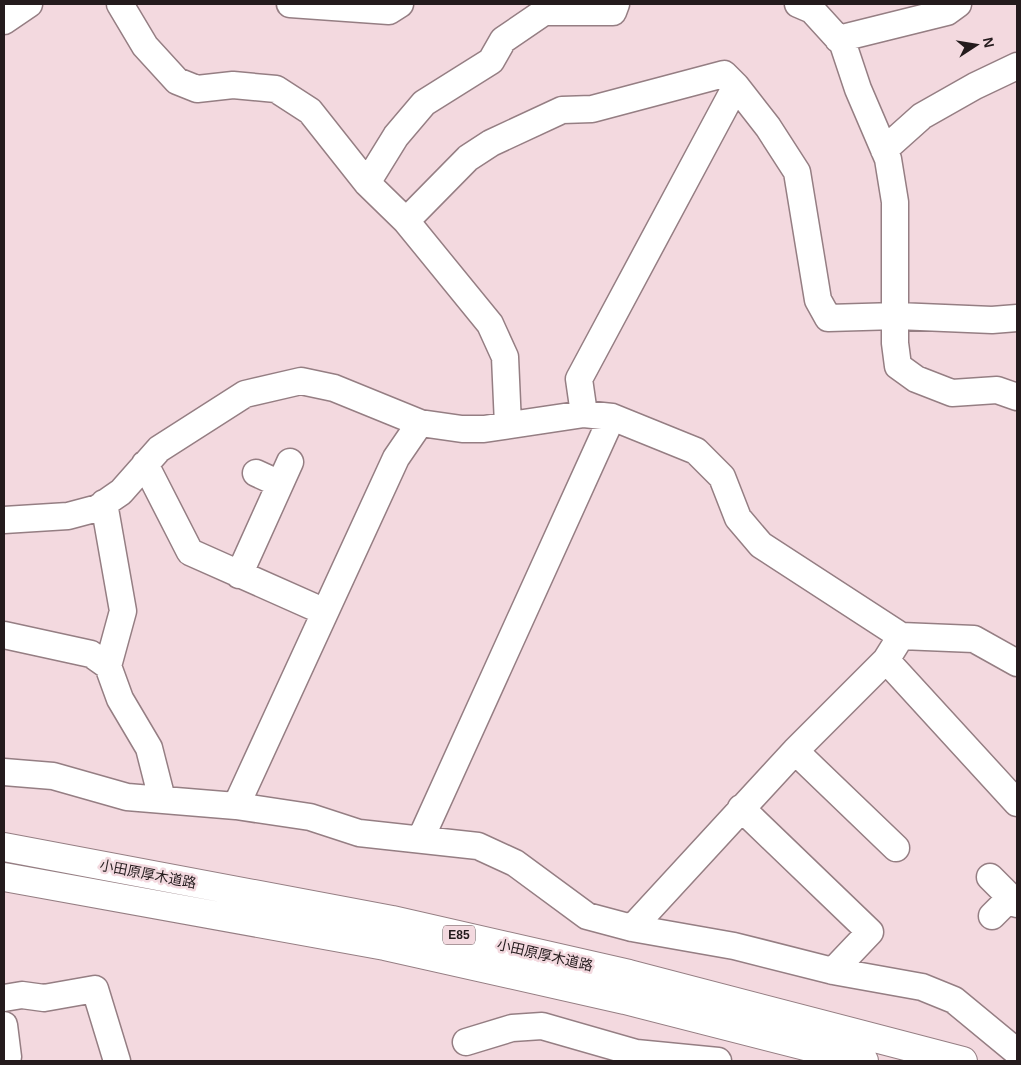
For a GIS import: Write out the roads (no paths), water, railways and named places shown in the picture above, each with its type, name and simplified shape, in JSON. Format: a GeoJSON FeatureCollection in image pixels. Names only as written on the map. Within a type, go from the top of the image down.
{"type":"FeatureCollection","features":[{"type":"Feature","properties":{"kind":"highway","name":"小田原厚木道路"},"geometry":{"type":"LineString","coordinates":[[4,847],[392,920],[629,974],[963,1061]]}},
{"type":"Feature","properties":{"kind":"highway","name":"小田原厚木道路"},"geometry":{"type":"LineString","coordinates":[[4,876],[385,946],[625,1000],[864,1061]]}},
{"type":"Feature","properties":{"kind":"street"},"geometry":{"type":"LineString","coordinates":[[4,21],[29,4]]}},
{"type":"Feature","properties":{"kind":"street"},"geometry":{"type":"LineString","coordinates":[[120,4],[145,46],[177,81],[197,89],[233,85],[276,89],[310,111],[367,182],[406,221],[490,324],[506,356],[508,425]]}},
{"type":"Feature","properties":{"kind":"street"},"geometry":{"type":"LineString","coordinates":[[290,4],[341,6],[389,11],[400,4]]}},
{"type":"Feature","properties":{"kind":"street"},"geometry":{"type":"LineString","coordinates":[[367,182],[396,136],[424,103],[491,61],[503,40],[544,12],[613,12],[616,4]]}},
{"type":"Feature","properties":{"kind":"street"},"geometry":{"type":"LineString","coordinates":[[798,4],[812,10],[843,44],[858,90],[888,159],[895,202],[897,316],[895,344],[898,366],[916,379],[952,393],[997,390],[1017,397]]}},
{"type":"Feature","properties":{"kind":"street"},"geometry":{"type":"LineString","coordinates":[[838,39],[947,12],[958,4]]}},
{"type":"Feature","properties":{"kind":"street"},"geometry":{"type":"LineString","coordinates":[[884,150],[922,116],[975,86],[1017,66]]}},
{"type":"Feature","properties":{"kind":"street"},"geometry":{"type":"LineString","coordinates":[[406,221],[468,158],[491,143],[562,110],[592,109],[724,74],[736,86],[768,128],[797,172],[818,300],[828,318],[897,316],[992,320],[1017,318]]}},
{"type":"Feature","properties":{"kind":"street"},"geometry":{"type":"LineString","coordinates":[[584,414],[579,379],[736,86]]}},
{"type":"Feature","properties":{"kind":"street"},"geometry":{"type":"LineString","coordinates":[[4,520],[68,516],[98,508],[121,492],[159,449],[245,394],[301,381],[334,388],[420,423],[462,429],[484,430],[584,414],[612,417],[696,451],[722,478],[738,518],[761,545],[901,636],[974,639],[1017,663]]}},
{"type":"Feature","properties":{"kind":"street"},"geometry":{"type":"LineString","coordinates":[[421,838],[612,417]]}},
{"type":"Feature","properties":{"kind":"street"},"geometry":{"type":"LineString","coordinates":[[236,806],[396,458],[420,423]]}},
{"type":"Feature","properties":{"kind":"street"},"geometry":{"type":"LineString","coordinates":[[145,464],[190,552],[325,612]]}},
{"type":"Feature","properties":{"kind":"street"},"geometry":{"type":"LineString","coordinates":[[239,574],[285,473],[256,473]]}},
{"type":"Feature","properties":{"kind":"street"},"geometry":{"type":"LineString","coordinates":[[104,504],[123,611],[108,666]]}},
{"type":"Feature","properties":{"kind":"street"},"geometry":{"type":"LineString","coordinates":[[4,635],[91,654],[108,666],[120,699],[149,748],[162,799]]}},
{"type":"Feature","properties":{"kind":"street"},"geometry":{"type":"LineString","coordinates":[[632,928],[795,751],[886,660],[901,636]]}},
{"type":"Feature","properties":{"kind":"street"},"geometry":{"type":"LineString","coordinates":[[886,660],[1017,803]]}},
{"type":"Feature","properties":{"kind":"street"},"geometry":{"type":"LineString","coordinates":[[795,751],[896,848]]}},
{"type":"Feature","properties":{"kind":"street"},"geometry":{"type":"LineString","coordinates":[[4,772],[53,776],[127,797],[236,806],[310,817],[360,833],[421,838],[478,846],[515,862],[587,916],[632,928],[734,946],[833,971],[922,987],[954,1000],[1017,1052]]}},
{"type":"Feature","properties":{"kind":"street"},"geometry":{"type":"LineString","coordinates":[[741,808],[870,932],[833,971]]}},
{"type":"Feature","properties":{"kind":"street"},"geometry":{"type":"LineString","coordinates":[[990,877],[1014,901],[992,916]]}},
{"type":"Feature","properties":{"kind":"street"},"geometry":{"type":"LineString","coordinates":[[4,998],[22,995],[44,998],[95,989],[117,1061]]}},
{"type":"Feature","properties":{"kind":"street"},"geometry":{"type":"LineString","coordinates":[[4,1025],[8,1057],[4,1058]]}},
{"type":"Feature","properties":{"kind":"street"},"geometry":{"type":"LineString","coordinates":[[466,1042],[512,1028],[542,1026],[636,1053],[718,1061]]}}]}
